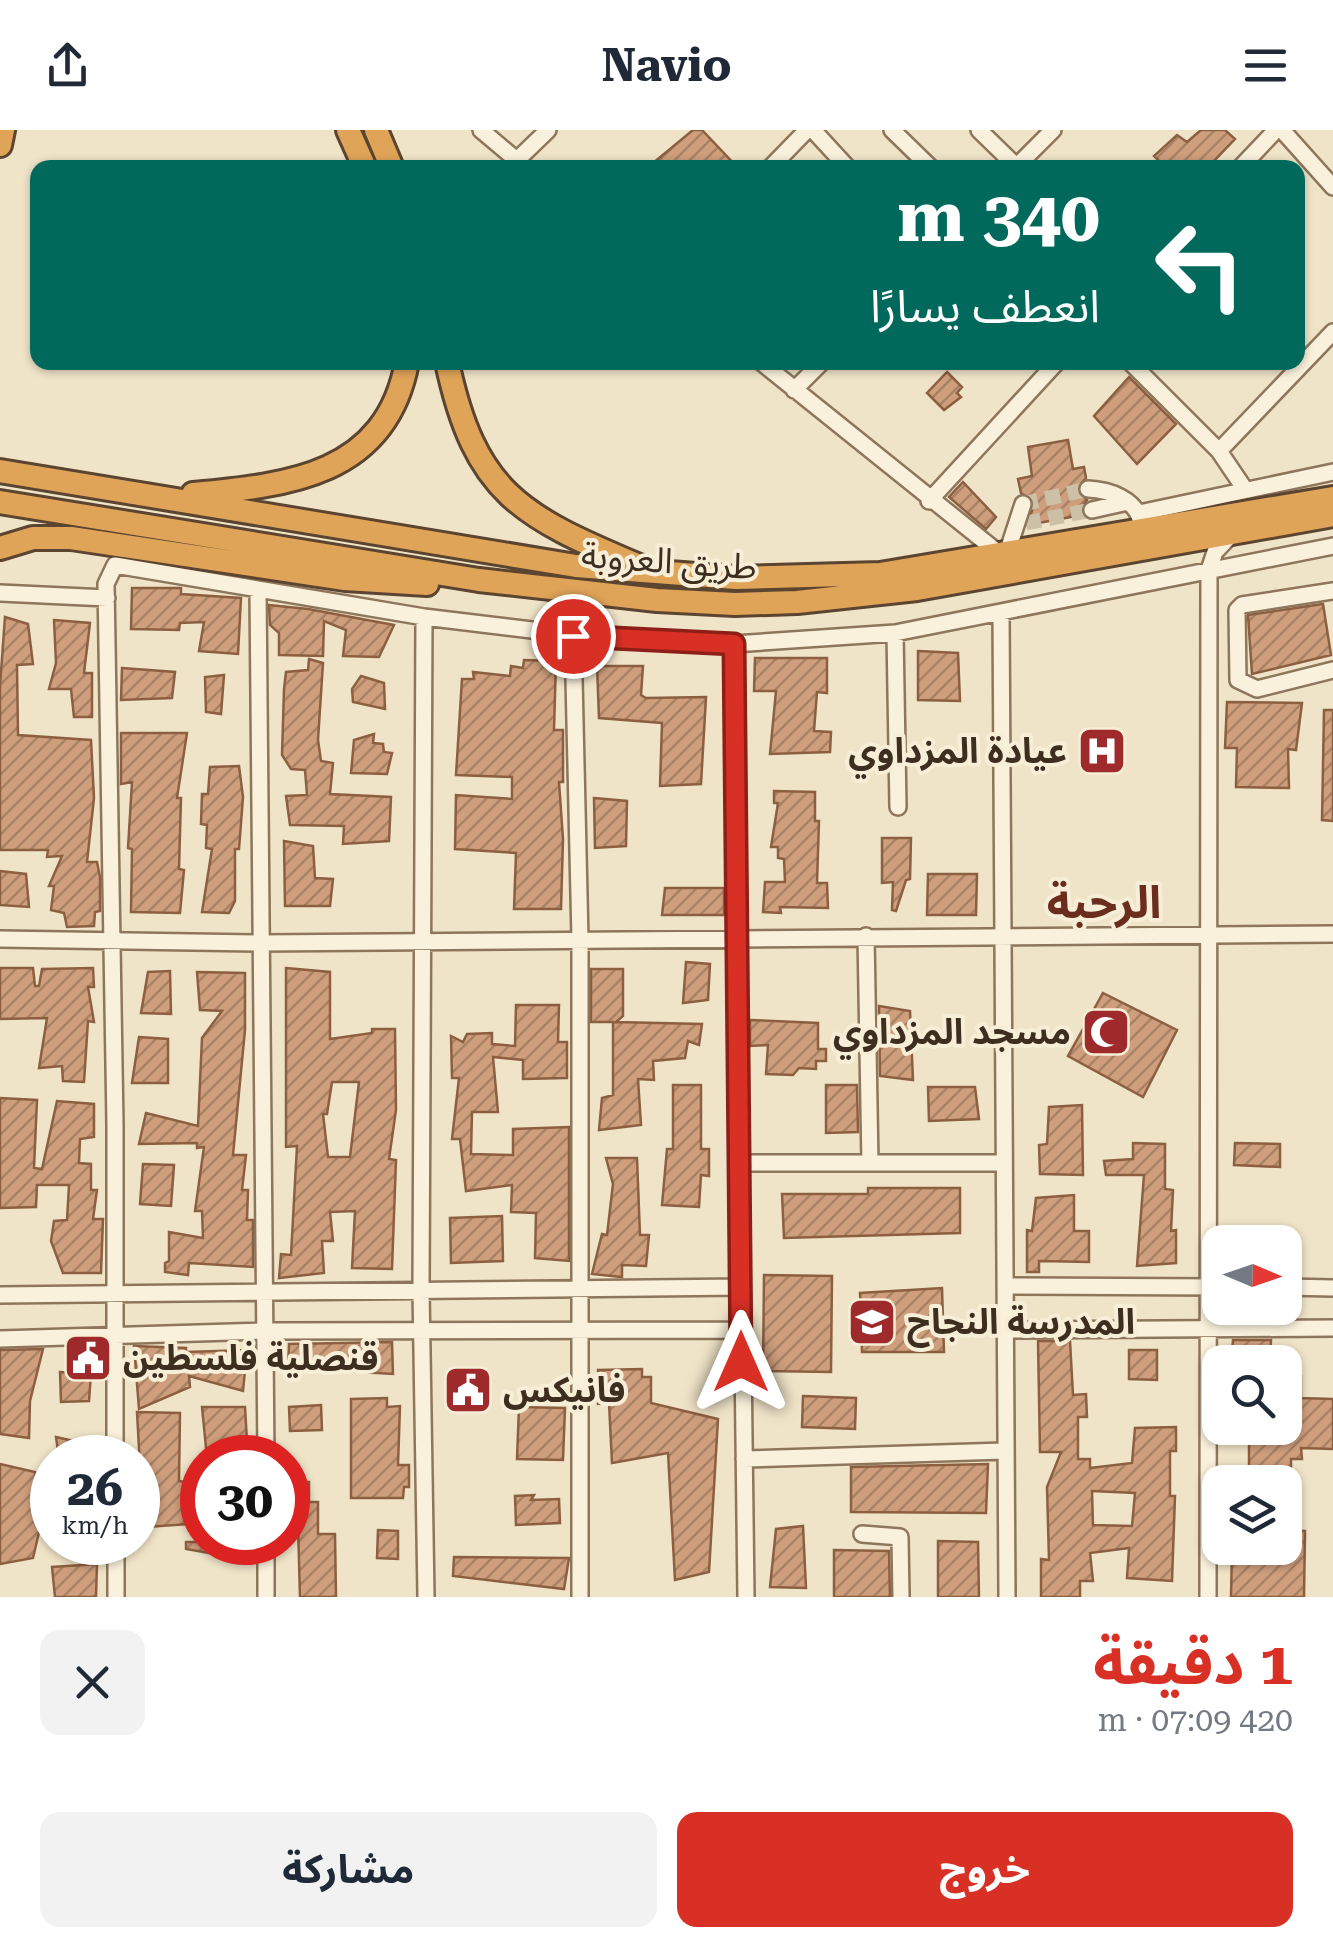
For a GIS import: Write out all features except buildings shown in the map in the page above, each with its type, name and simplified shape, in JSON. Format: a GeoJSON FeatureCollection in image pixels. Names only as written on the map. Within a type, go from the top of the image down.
{"type":"FeatureCollection","features":[{"type":"Feature","properties":{"kind":"highway"},"geometry":{"type":"LineString","coordinates":[[0,142],[5,130]]}},
{"type":"Feature","properties":{"kind":"highway"},"geometry":{"type":"LineString","coordinates":[[348,130],[362,160]]}},
{"type":"Feature","properties":{"kind":"highway"},"geometry":{"type":"LineString","coordinates":[[376,130],[389,160]]}},
{"type":"Feature","properties":{"kind":"highway"},"geometry":{"type":"LineString","coordinates":[[160,497],[266,486],[335,467],[354,454],[385,418],[404,370]]}},
{"type":"Feature","properties":{"kind":"highway"},"geometry":{"type":"LineString","coordinates":[[449,370],[469,443],[494,482],[540,520],[656,573]]}},
{"type":"Feature","properties":{"kind":"highway","name":"طريق العروبة"},"geometry":{"type":"LineString","coordinates":[[0,471],[576,566],[816,578],[880,574],[1003,554],[1137,516],[1333,498]]}},
{"type":"Feature","properties":{"kind":"highway","name":"طريق العروبة"},"geometry":{"type":"LineString","coordinates":[[0,502],[479,580],[657,600],[798,602],[917,589],[1333,515]]}},
{"type":"Feature","properties":{"kind":"highway"},"geometry":{"type":"LineString","coordinates":[[0,548],[33,538],[71,538],[345,580],[414,584],[479,580]]}},
{"type":"Feature","properties":{"kind":"street"},"geometry":{"type":"LineString","coordinates":[[481,130],[517,160]]}},
{"type":"Feature","properties":{"kind":"street"},"geometry":{"type":"LineString","coordinates":[[525,160],[548,130]]}},
{"type":"Feature","properties":{"kind":"street"},"geometry":{"type":"LineString","coordinates":[[778,160],[810,130],[840,160]]}},
{"type":"Feature","properties":{"kind":"street"},"geometry":{"type":"LineString","coordinates":[[892,130],[923,160]]}},
{"type":"Feature","properties":{"kind":"street"},"geometry":{"type":"LineString","coordinates":[[979,130],[1009,160]]}},
{"type":"Feature","properties":{"kind":"street"},"geometry":{"type":"LineString","coordinates":[[1023,160],[1053,130]]}},
{"type":"Feature","properties":{"kind":"street"},"geometry":{"type":"LineString","coordinates":[[1248,160],[1279,130],[1333,188]]}},
{"type":"Feature","properties":{"kind":"street"},"geometry":{"type":"LineString","coordinates":[[1305,361],[1333,332]]}},
{"type":"Feature","properties":{"kind":"street"},"geometry":{"type":"LineString","coordinates":[[770,370],[929,501],[1003,554],[1020,524],[1023,504]]}},
{"type":"Feature","properties":{"kind":"street"},"geometry":{"type":"LineString","coordinates":[[794,390],[814,370]]}},
{"type":"Feature","properties":{"kind":"street"},"geometry":{"type":"LineString","coordinates":[[929,501],[1050,370]]}},
{"type":"Feature","properties":{"kind":"street"},"geometry":{"type":"LineString","coordinates":[[1138,370],[1218,450],[1244,488]]}},
{"type":"Feature","properties":{"kind":"street"},"geometry":{"type":"LineString","coordinates":[[1218,450],[1296,370]]}},
{"type":"Feature","properties":{"kind":"street"},"geometry":{"type":"LineString","coordinates":[[1092,510],[1137,516],[1244,488],[1333,472]]}},
{"type":"Feature","properties":{"kind":"street"},"geometry":{"type":"LineString","coordinates":[[1088,490],[1108,490],[1137,516]]}},
{"type":"Feature","properties":{"kind":"street"},"geometry":{"type":"LineString","coordinates":[[1212,1225],[1206,936],[1209,570],[1215,552],[1232,534]]}},
{"type":"Feature","properties":{"kind":"street"},"geometry":{"type":"LineString","coordinates":[[115,1435],[109,572],[125,564],[424,617],[573,636],[734,644],[895,633],[1333,546]]}},
{"type":"Feature","properties":{"kind":"street"},"geometry":{"type":"LineString","coordinates":[[258,590],[266,1435]]}},
{"type":"Feature","properties":{"kind":"street"},"geometry":{"type":"LineString","coordinates":[[0,593],[107,598]]}},
{"type":"Feature","properties":{"kind":"street"},"geometry":{"type":"LineString","coordinates":[[1332,597],[1242,605],[1236,610],[1234,643],[1238,680],[1244,687],[1257,689],[1333,670]]}},
{"type":"Feature","properties":{"kind":"street"},"geometry":{"type":"LineString","coordinates":[[1002,612],[1007,1597]]}},
{"type":"Feature","properties":{"kind":"street"},"geometry":{"type":"LineString","coordinates":[[424,617],[420,939],[426,1597]]}},
{"type":"Feature","properties":{"kind":"street"},"geometry":{"type":"LineString","coordinates":[[895,633],[898,807]]}},
{"type":"Feature","properties":{"kind":"street"},"geometry":{"type":"LineString","coordinates":[[573,636],[580,939],[580,1597]]}},
{"type":"Feature","properties":{"kind":"street"},"geometry":{"type":"LineString","coordinates":[[734,644],[746,1597]]}},
{"type":"Feature","properties":{"kind":"street"},"geometry":{"type":"LineString","coordinates":[[0,939],[261,942],[866,936],[1002,940],[1333,934]]}},
{"type":"Feature","properties":{"kind":"street"},"geometry":{"type":"LineString","coordinates":[[866,936],[870,1162]]}},
{"type":"Feature","properties":{"kind":"street"},"geometry":{"type":"LineString","coordinates":[[739,1164],[1004,1162]]}},
{"type":"Feature","properties":{"kind":"street"},"geometry":{"type":"LineString","coordinates":[[1005,1286],[1202,1287]]}},
{"type":"Feature","properties":{"kind":"street"},"geometry":{"type":"LineString","coordinates":[[0,1295],[742,1287]]}},
{"type":"Feature","properties":{"kind":"street"},"geometry":{"type":"LineString","coordinates":[[1302,1287],[1333,1288]]}},
{"type":"Feature","properties":{"kind":"street"},"geometry":{"type":"LineString","coordinates":[[1207,1325],[1208,1597]]}},
{"type":"Feature","properties":{"kind":"street"},"geometry":{"type":"LineString","coordinates":[[1003,1330],[1333,1328]]}},
{"type":"Feature","properties":{"kind":"street"},"geometry":{"type":"LineString","coordinates":[[0,1339],[266,1331],[740,1330]]}},
{"type":"Feature","properties":{"kind":"street"},"geometry":{"type":"LineString","coordinates":[[744,1459],[1004,1451]]}},
{"type":"Feature","properties":{"kind":"street"},"geometry":{"type":"LineString","coordinates":[[862,1534],[900,1537],[900,1597]]}},
{"type":"Feature","properties":{"kind":"street"},"geometry":{"type":"LineString","coordinates":[[116,1565],[116,1597]]}},
{"type":"Feature","properties":{"kind":"street"},"geometry":{"type":"LineString","coordinates":[[266,1565],[266,1597]]}},
{"type":"Feature","properties":{"kind":"tunnel"},"geometry":{"type":"LineString","coordinates":[[1023,504],[1088,489]]}},
{"type":"Feature","properties":{"kind":"tunnel"},"geometry":{"type":"LineString","coordinates":[[1026,523],[1092,510]]}},
{"type":"Feature","properties":{"kind":"place","name":"عيادة المزداوي"},"geometry":{"type":"Point","coordinates":[1102,751]}},
{"type":"Feature","properties":{"kind":"place","name":"مسجد المزداوي"},"geometry":{"type":"Point","coordinates":[1106,1032]}},
{"type":"Feature","properties":{"kind":"place","name":"المدرسة النجاح"},"geometry":{"type":"Point","coordinates":[872,1322]}},
{"type":"Feature","properties":{"kind":"place","name":"قنصلية فلسطين"},"geometry":{"type":"Point","coordinates":[88,1358]}},
{"type":"Feature","properties":{"kind":"place","name":"فانيكس"},"geometry":{"type":"Point","coordinates":[468,1390]}},
{"type":"Feature","properties":{"kind":"district","name":"الرحبة"},"geometry":{"type":"Point","coordinates":[1104,902]}},
{"type":"Feature","properties":{"kind":"route"},"geometry":{"type":"LineString","coordinates":[[573,636],[734,644],[741,1362]]}}]}
